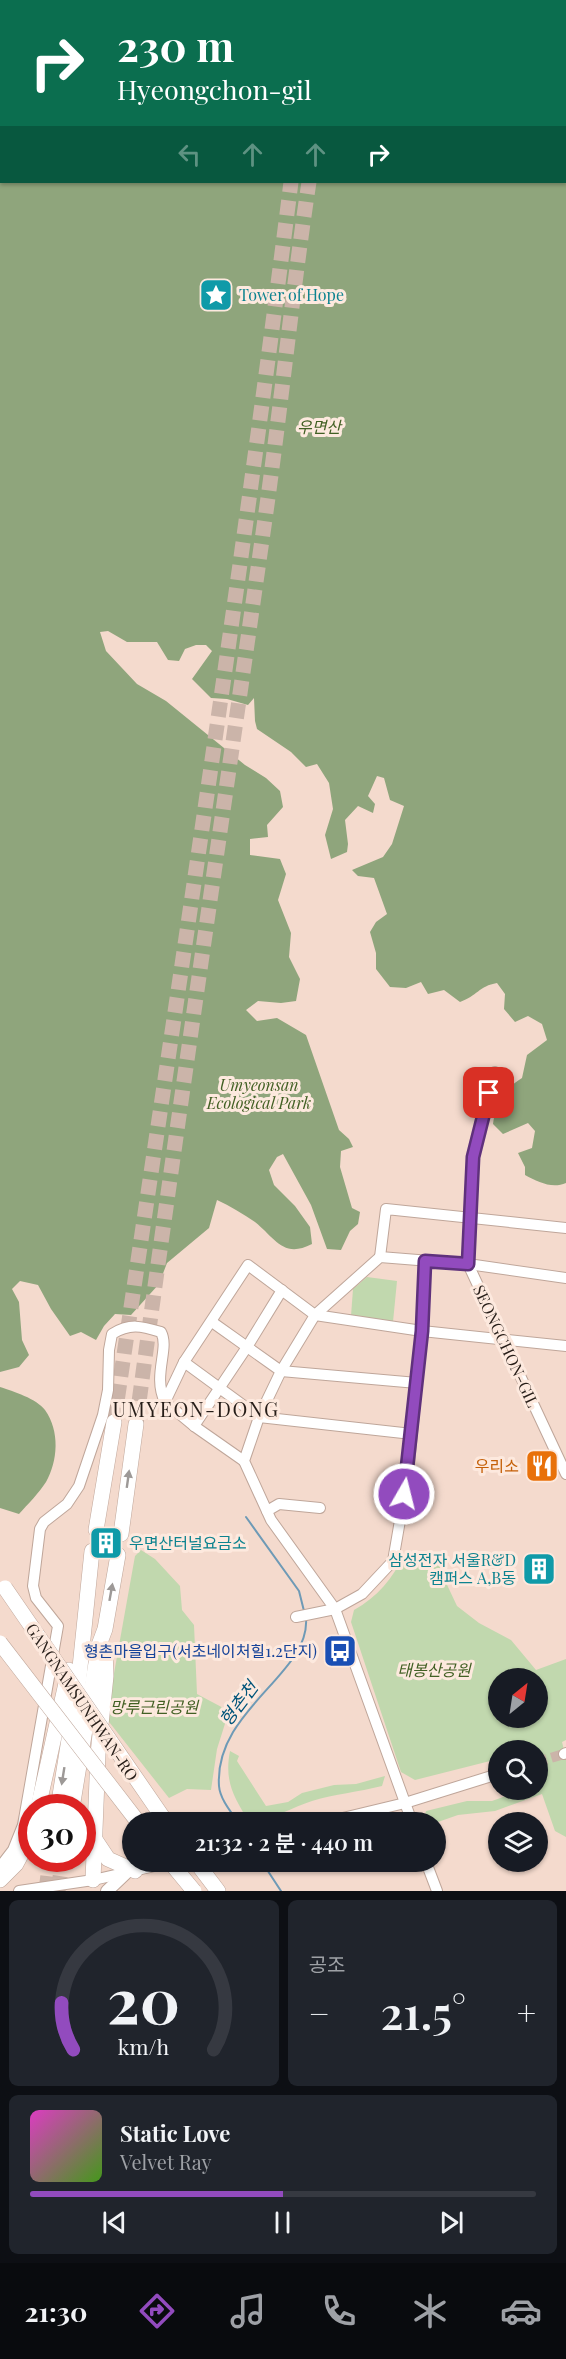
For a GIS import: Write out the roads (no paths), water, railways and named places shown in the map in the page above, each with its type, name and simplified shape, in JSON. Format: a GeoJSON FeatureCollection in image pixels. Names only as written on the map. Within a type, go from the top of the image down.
{"type":"FeatureCollection","features":[{"type":"Feature","properties":{"kind":"highway"},"geometry":{"type":"LineString","coordinates":[[96,1530],[114,1422]]}},
{"type":"Feature","properties":{"kind":"highway"},"geometry":{"type":"LineString","coordinates":[[121,1534],[136,1424]]}},
{"type":"Feature","properties":{"kind":"highway"},"geometry":{"type":"LineString","coordinates":[[60,1794],[79,1677],[92,1551]]}},
{"type":"Feature","properties":{"kind":"highway"},"geometry":{"type":"LineString","coordinates":[[74,1794],[99,1645],[105,1629],[118,1555]]}},
{"type":"Feature","properties":{"kind":"highway","name":"GANGNAMSUNHWAN-RO"},"geometry":{"type":"LineString","coordinates":[[2,1584],[159,1812]]}},
{"type":"Feature","properties":{"kind":"highway"},"geometry":{"type":"LineString","coordinates":[[41,1794],[70,1665],[85,1625]]}},
{"type":"Feature","properties":{"kind":"highway"},"geometry":{"type":"LineString","coordinates":[[105,1629],[106,1676],[98,1754],[96,1841],[108,1860],[122,1868]]}},
{"type":"Feature","properties":{"kind":"highway","name":"GANGNAMSUNHWAN-RO"},"geometry":{"type":"LineString","coordinates":[[0,1643],[130,1812]]}},
{"type":"Feature","properties":{"kind":"highway"},"geometry":{"type":"LineString","coordinates":[[0,1880],[18,1860]]}},
{"type":"Feature","properties":{"kind":"highway"},"geometry":{"type":"LineString","coordinates":[[179,1872],[194,1891]]}},
{"type":"Feature","properties":{"kind":"highway"},"geometry":{"type":"LineString","coordinates":[[204,1872],[218,1891]]}},
{"type":"Feature","properties":{"kind":"main road"},"geometry":{"type":"LineString","coordinates":[[107,1891],[130,1872]]}},
{"type":"Feature","properties":{"kind":"street","name":"SEONGCHON-GIL"},"geometry":{"type":"LineString","coordinates":[[495,1072],[473,1157],[468,1264],[566,1474]]}},
{"type":"Feature","properties":{"kind":"street"},"geometry":{"type":"LineString","coordinates":[[244,1461],[259,1417],[281,1371],[315,1315],[380,1257],[386,1209],[566,1228]]}},
{"type":"Feature","properties":{"kind":"street"},"geometry":{"type":"LineString","coordinates":[[380,1257],[468,1264],[566,1278]]}},
{"type":"Feature","properties":{"kind":"street"},"geometry":{"type":"LineString","coordinates":[[296,1617],[335,1609],[362,1594],[393,1561],[408,1474],[422,1331],[425,1261]]}},
{"type":"Feature","properties":{"kind":"street"},"geometry":{"type":"LineString","coordinates":[[165,1402],[184,1362],[248,1265],[315,1315],[422,1331],[566,1346]]}},
{"type":"Feature","properties":{"kind":"street"},"geometry":{"type":"LineString","coordinates":[[194,1426],[282,1290]]}},
{"type":"Feature","properties":{"kind":"street"},"geometry":{"type":"LineString","coordinates":[[212,1322],[281,1371],[417,1383]]}},
{"type":"Feature","properties":{"kind":"street"},"geometry":{"type":"LineString","coordinates":[[0,1867],[13,1850],[23,1825],[58,1626],[36,1598],[33,1586],[40,1529],[44,1522],[67,1504],[79,1486],[103,1415],[108,1390],[109,1350],[112,1334],[124,1326],[143,1327],[161,1332],[165,1339],[160,1364],[160,1390],[165,1402],[194,1426],[244,1461],[267,1511],[335,1609],[408,1812]]}},
{"type":"Feature","properties":{"kind":"street"},"geometry":{"type":"LineString","coordinates":[[184,1362],[259,1417],[412,1434]]}},
{"type":"Feature","properties":{"kind":"street"},"geometry":{"type":"LineString","coordinates":[[267,1511],[279,1504],[320,1508]]}},
{"type":"Feature","properties":{"kind":"street"},"geometry":{"type":"LineString","coordinates":[[368,1812],[488,1777]]}},
{"type":"Feature","properties":{"kind":"street"},"geometry":{"type":"LineString","coordinates":[[19,1891],[93,1885],[130,1872]]}},
{"type":"Feature","properties":{"kind":"street"},"geometry":{"type":"LineString","coordinates":[[430,1872],[437,1891]]}},
{"type":"Feature","properties":{"kind":"waterway","name":"형촌천"},"geometry":{"type":"LineString","coordinates":[[246,1517],[299,1591],[304,1611]]}},
{"type":"Feature","properties":{"kind":"waterway","name":"형촌천"},"geometry":{"type":"LineString","coordinates":[[231,1812],[221,1796],[219,1786],[221,1759],[231,1736],[245,1714],[293,1658],[303,1639],[306,1619]]}},
{"type":"Feature","properties":{"kind":"waterway","name":"형촌천"},"geometry":{"type":"LineString","coordinates":[[269,1872],[281,1891]]}},
{"type":"Feature","properties":{"kind":"tunnel"},"geometry":{"type":"LineString","coordinates":[[114,1422],[228,647],[291,183]]}},
{"type":"Feature","properties":{"kind":"tunnel"},"geometry":{"type":"LineString","coordinates":[[136,1424],[265,519],[309,183]]}},
{"type":"Feature","properties":{"kind":"tunnel"},"geometry":{"type":"LineString","coordinates":[[548,1759],[564,1754]]}},
{"type":"Feature","properties":{"kind":"tunnel"},"geometry":{"type":"LineString","coordinates":[[46,1891],[48,1872]]}},
{"type":"Feature","properties":{"kind":"tunnel"},"geometry":{"type":"LineString","coordinates":[[58,1891],[61,1872]]}},
{"type":"Feature","properties":{"kind":"place","name":"Tower of Hope"},"geometry":{"type":"Point","coordinates":[216,295]}},
{"type":"Feature","properties":{"kind":"place","name":"우리소"},"geometry":{"type":"Point","coordinates":[542,1466]}},
{"type":"Feature","properties":{"kind":"place","name":"우면산터널요금소"},"geometry":{"type":"Point","coordinates":[106,1543]}},
{"type":"Feature","properties":{"kind":"place","name":"삼성전자 서울R&D 캠퍼스 A,B동"},"geometry":{"type":"Point","coordinates":[539,1569]}},
{"type":"Feature","properties":{"kind":"place","name":"형촌마을입구(서초네이처힐1.2단지)"},"geometry":{"type":"Point","coordinates":[340,1651]}},
{"type":"Feature","properties":{"kind":"district","name":"UMYEON-DONG"},"geometry":{"type":"Point","coordinates":[196,1410]}},
{"type":"Feature","properties":{"kind":"park label","name":"우면산"},"geometry":{"type":"Point","coordinates":[319,427]}},
{"type":"Feature","properties":{"kind":"park label","name":"Umyeonsan Ecological Park"},"geometry":{"type":"Point","coordinates":[259,1094]}},
{"type":"Feature","properties":{"kind":"park label","name":"태봉산공원"},"geometry":{"type":"Point","coordinates":[434,1670]}},
{"type":"Feature","properties":{"kind":"park label","name":"망루근린공원"},"geometry":{"type":"Point","coordinates":[154,1707]}}]}
